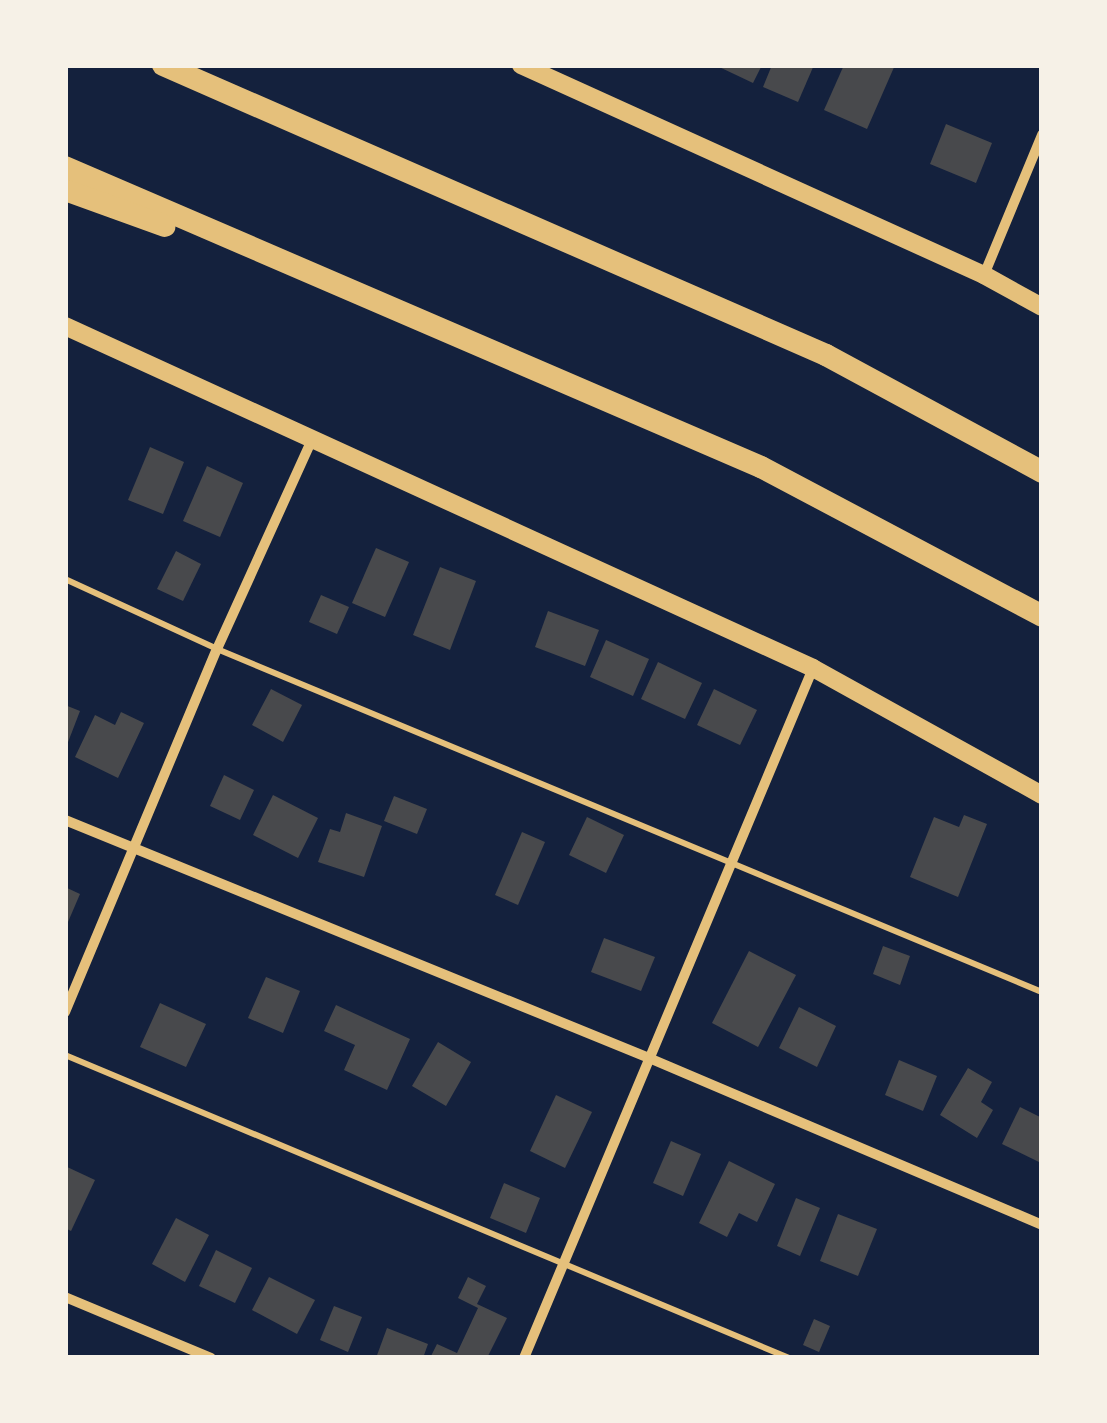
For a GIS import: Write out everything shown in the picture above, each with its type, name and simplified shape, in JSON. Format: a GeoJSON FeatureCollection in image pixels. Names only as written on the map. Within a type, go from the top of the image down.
{"type":"FeatureCollection","features":[{"type":"Feature","properties":{"kind":"highway"},"geometry":{"type":"LineString","coordinates":[[166,66],[826,355],[1042,472]]}},
{"type":"Feature","properties":{"kind":"highway"},"geometry":{"type":"LineString","coordinates":[[65,167],[761,467],[1042,616]]}},
{"type":"Feature","properties":{"kind":"highway"},"geometry":{"type":"LineString","coordinates":[[65,190],[348,291]]}},
{"type":"Feature","properties":{"kind":"main road"},"geometry":{"type":"LineString","coordinates":[[520,65],[984,276],[1042,307]]}},
{"type":"Feature","properties":{"kind":"main road"},"geometry":{"type":"LineString","coordinates":[[65,326],[311,442],[813,668],[1042,795]]}},
{"type":"Feature","properties":{"kind":"street"},"geometry":{"type":"LineString","coordinates":[[984,276],[1042,136]]}},
{"type":"Feature","properties":{"kind":"street"},"geometry":{"type":"LineString","coordinates":[[65,1012],[217,649],[311,442]]}},
{"type":"Feature","properties":{"kind":"street"},"geometry":{"type":"LineString","coordinates":[[524,1358],[813,668]]}},
{"type":"Feature","properties":{"kind":"street"},"geometry":{"type":"LineString","coordinates":[[65,820],[649,1058],[1042,1224]]}},
{"type":"Feature","properties":{"kind":"street"},"geometry":{"type":"LineString","coordinates":[[65,1297],[211,1358]]}},
{"type":"Feature","properties":{"kind":"lane"},"geometry":{"type":"LineString","coordinates":[[65,579],[217,649],[1042,992]]}},
{"type":"Feature","properties":{"kind":"lane"},"geometry":{"type":"LineString","coordinates":[[65,1055],[789,1358]]}},
{"type":"Feature","properties":{"kind":"building"},"geometry":{"type":"Polygon","coordinates":[[[715,65],[762,65],[753,83],[715,65]]]}},
{"type":"Feature","properties":{"kind":"building"},"geometry":{"type":"Polygon","coordinates":[[[772,65],[814,65],[798,102],[763,87],[772,65]]]}},
{"type":"Feature","properties":{"kind":"building"},"geometry":{"type":"Polygon","coordinates":[[[844,65],[895,65],[867,129],[824,110],[844,65]]]}},
{"type":"Feature","properties":{"kind":"building"},"geometry":{"type":"Polygon","coordinates":[[[946,124],[992,143],[976,183],[930,164],[946,124]]]}},
{"type":"Feature","properties":{"kind":"building"},"geometry":{"type":"Polygon","coordinates":[[[150,447],[184,462],[163,514],[128,500],[150,447]]]}},
{"type":"Feature","properties":{"kind":"building"},"geometry":{"type":"Polygon","coordinates":[[[207,466],[243,483],[220,537],[183,521],[207,466]]]}},
{"type":"Feature","properties":{"kind":"building"},"geometry":{"type":"Polygon","coordinates":[[[376,548],[409,562],[385,617],[352,603],[376,548]]]}},
{"type":"Feature","properties":{"kind":"building"},"geometry":{"type":"Polygon","coordinates":[[[176,551],[201,564],[183,601],[157,589],[176,551]]]}},
{"type":"Feature","properties":{"kind":"building"},"geometry":{"type":"Polygon","coordinates":[[[440,567],[476,581],[450,650],[413,635],[440,567]]]}},
{"type":"Feature","properties":{"kind":"building"},"geometry":{"type":"Polygon","coordinates":[[[321,595],[349,607],[337,634],[309,622],[321,595]]]}},
{"type":"Feature","properties":{"kind":"building"},"geometry":{"type":"Polygon","coordinates":[[[548,611],[599,630],[585,666],[535,647],[548,611]]]}},
{"type":"Feature","properties":{"kind":"building"},"geometry":{"type":"Polygon","coordinates":[[[606,640],[649,659],[633,696],[590,677],[606,640]]]}},
{"type":"Feature","properties":{"kind":"building"},"geometry":{"type":"Polygon","coordinates":[[[658,662],[702,683],[685,719],[641,699],[658,662]]]}},
{"type":"Feature","properties":{"kind":"building"},"geometry":{"type":"Polygon","coordinates":[[[271,689],[302,705],[283,742],[252,725],[271,689]]]}},
{"type":"Feature","properties":{"kind":"building"},"geometry":{"type":"Polygon","coordinates":[[[714,689],[757,710],[740,745],[697,725],[714,689]]]}},
{"type":"Feature","properties":{"kind":"building"},"geometry":{"type":"Polygon","coordinates":[[[65,705],[80,711],[65,750],[65,705]]]}},
{"type":"Feature","properties":{"kind":"building"},"geometry":{"type":"Polygon","coordinates":[[[121,712],[144,723],[118,778],[75,757],[95,715],[115,725],[121,712]]]}},
{"type":"Feature","properties":{"kind":"building"},"geometry":{"type":"Polygon","coordinates":[[[224,775],[254,790],[240,820],[210,806],[224,775]]]}},
{"type":"Feature","properties":{"kind":"building"},"geometry":{"type":"Polygon","coordinates":[[[273,795],[318,818],[298,858],[253,835],[273,795]]]}},
{"type":"Feature","properties":{"kind":"building"},"geometry":{"type":"Polygon","coordinates":[[[394,796],[427,809],[417,834],[384,821],[394,796]]]}},
{"type":"Feature","properties":{"kind":"building"},"geometry":{"type":"Polygon","coordinates":[[[346,813],[382,826],[364,877],[318,862],[330,829],[340,832],[346,813]]]}},
{"type":"Feature","properties":{"kind":"building"},"geometry":{"type":"Polygon","coordinates":[[[964,815],[987,824],[958,897],[910,877],[934,817],[959,827],[964,815]]]}},
{"type":"Feature","properties":{"kind":"building"},"geometry":{"type":"Polygon","coordinates":[[[587,817],[624,835],[606,873],[569,855],[587,817]]]}},
{"type":"Feature","properties":{"kind":"building"},"geometry":{"type":"Polygon","coordinates":[[[522,832],[545,842],[518,905],[495,895],[522,832]]]}},
{"type":"Feature","properties":{"kind":"building"},"geometry":{"type":"Polygon","coordinates":[[[65,887],[80,894],[65,929],[65,887]]]}},
{"type":"Feature","properties":{"kind":"building"},"geometry":{"type":"Polygon","coordinates":[[[604,938],[655,957],[641,991],[591,972],[604,938]]]}},
{"type":"Feature","properties":{"kind":"building"},"geometry":{"type":"Polygon","coordinates":[[[883,946],[910,956],[900,985],[873,974],[883,946]]]}},
{"type":"Feature","properties":{"kind":"building"},"geometry":{"type":"Polygon","coordinates":[[[749,951],[796,975],[758,1047],[712,1023],[749,951]]]}},
{"type":"Feature","properties":{"kind":"building"},"geometry":{"type":"Polygon","coordinates":[[[266,977],[300,991],[283,1033],[248,1018],[266,977]]]}},
{"type":"Feature","properties":{"kind":"building"},"geometry":{"type":"Polygon","coordinates":[[[160,1003],[206,1024],[186,1067],[140,1047],[160,1003]]]}},
{"type":"Feature","properties":{"kind":"building"},"geometry":{"type":"Polygon","coordinates":[[[336,1005],[410,1039],[387,1090],[344,1070],[355,1045],[324,1031],[336,1005]]]}},
{"type":"Feature","properties":{"kind":"building"},"geometry":{"type":"Polygon","coordinates":[[[799,1007],[836,1026],[817,1067],[779,1048],[799,1007]]]}},
{"type":"Feature","properties":{"kind":"building"},"geometry":{"type":"Polygon","coordinates":[[[438,1042],[471,1062],[446,1106],[412,1086],[438,1042]]]}},
{"type":"Feature","properties":{"kind":"building"},"geometry":{"type":"Polygon","coordinates":[[[899,1060],[937,1076],[923,1111],[885,1095],[899,1060]]]}},
{"type":"Feature","properties":{"kind":"building"},"geometry":{"type":"Polygon","coordinates":[[[968,1068],[992,1082],[981,1102],[993,1110],[977,1138],[940,1115],[968,1068]]]}},
{"type":"Feature","properties":{"kind":"building"},"geometry":{"type":"Polygon","coordinates":[[[556,1095],[592,1112],[565,1168],[530,1151],[556,1095]]]}},
{"type":"Feature","properties":{"kind":"building"},"geometry":{"type":"Polygon","coordinates":[[[1020,1107],[1042,1118],[1039,1162],[1002,1144],[1020,1107]]]}},
{"type":"Feature","properties":{"kind":"building"},"geometry":{"type":"Polygon","coordinates":[[[671,1141],[701,1154],[683,1196],[653,1183],[671,1141]]]}},
{"type":"Feature","properties":{"kind":"building"},"geometry":{"type":"Polygon","coordinates":[[[729,1161],[775,1184],[757,1222],[739,1213],[727,1237],[699,1223],[729,1161]]]}},
{"type":"Feature","properties":{"kind":"building"},"geometry":{"type":"Polygon","coordinates":[[[65,1166],[95,1180],[71,1231],[65,1228],[65,1166]]]}},
{"type":"Feature","properties":{"kind":"building"},"geometry":{"type":"Polygon","coordinates":[[[504,1183],[540,1198],[526,1233],[490,1218],[504,1183]]]}},
{"type":"Feature","properties":{"kind":"building"},"geometry":{"type":"Polygon","coordinates":[[[796,1198],[820,1208],[800,1256],[777,1246],[796,1198]]]}},
{"type":"Feature","properties":{"kind":"building"},"geometry":{"type":"Polygon","coordinates":[[[838,1214],[877,1229],[858,1276],[820,1261],[838,1214]]]}},
{"type":"Feature","properties":{"kind":"building"},"geometry":{"type":"Polygon","coordinates":[[[176,1218],[209,1235],[185,1282],[152,1264],[176,1218]]]}},
{"type":"Feature","properties":{"kind":"building"},"geometry":{"type":"Polygon","coordinates":[[[216,1250],[252,1268],[235,1303],[199,1286],[216,1250]]]}},
{"type":"Feature","properties":{"kind":"building"},"geometry":{"type":"Polygon","coordinates":[[[269,1277],[315,1300],[297,1334],[252,1310],[269,1277]]]}},
{"type":"Feature","properties":{"kind":"building"},"geometry":{"type":"Polygon","coordinates":[[[468,1277],[486,1286],[477,1304],[507,1318],[487,1358],[430,1358],[437,1344],[457,1353],[478,1308],[458,1298],[468,1277]]]}},
{"type":"Feature","properties":{"kind":"building"},"geometry":{"type":"Polygon","coordinates":[[[334,1306],[362,1317],[348,1352],[320,1340],[334,1306]]]}},
{"type":"Feature","properties":{"kind":"building"},"geometry":{"type":"Polygon","coordinates":[[[814,1319],[830,1326],[819,1352],[803,1345],[814,1319]]]}},
{"type":"Feature","properties":{"kind":"building"},"geometry":{"type":"Polygon","coordinates":[[[387,1328],[428,1344],[423,1358],[376,1358],[387,1328]]]}}]}
